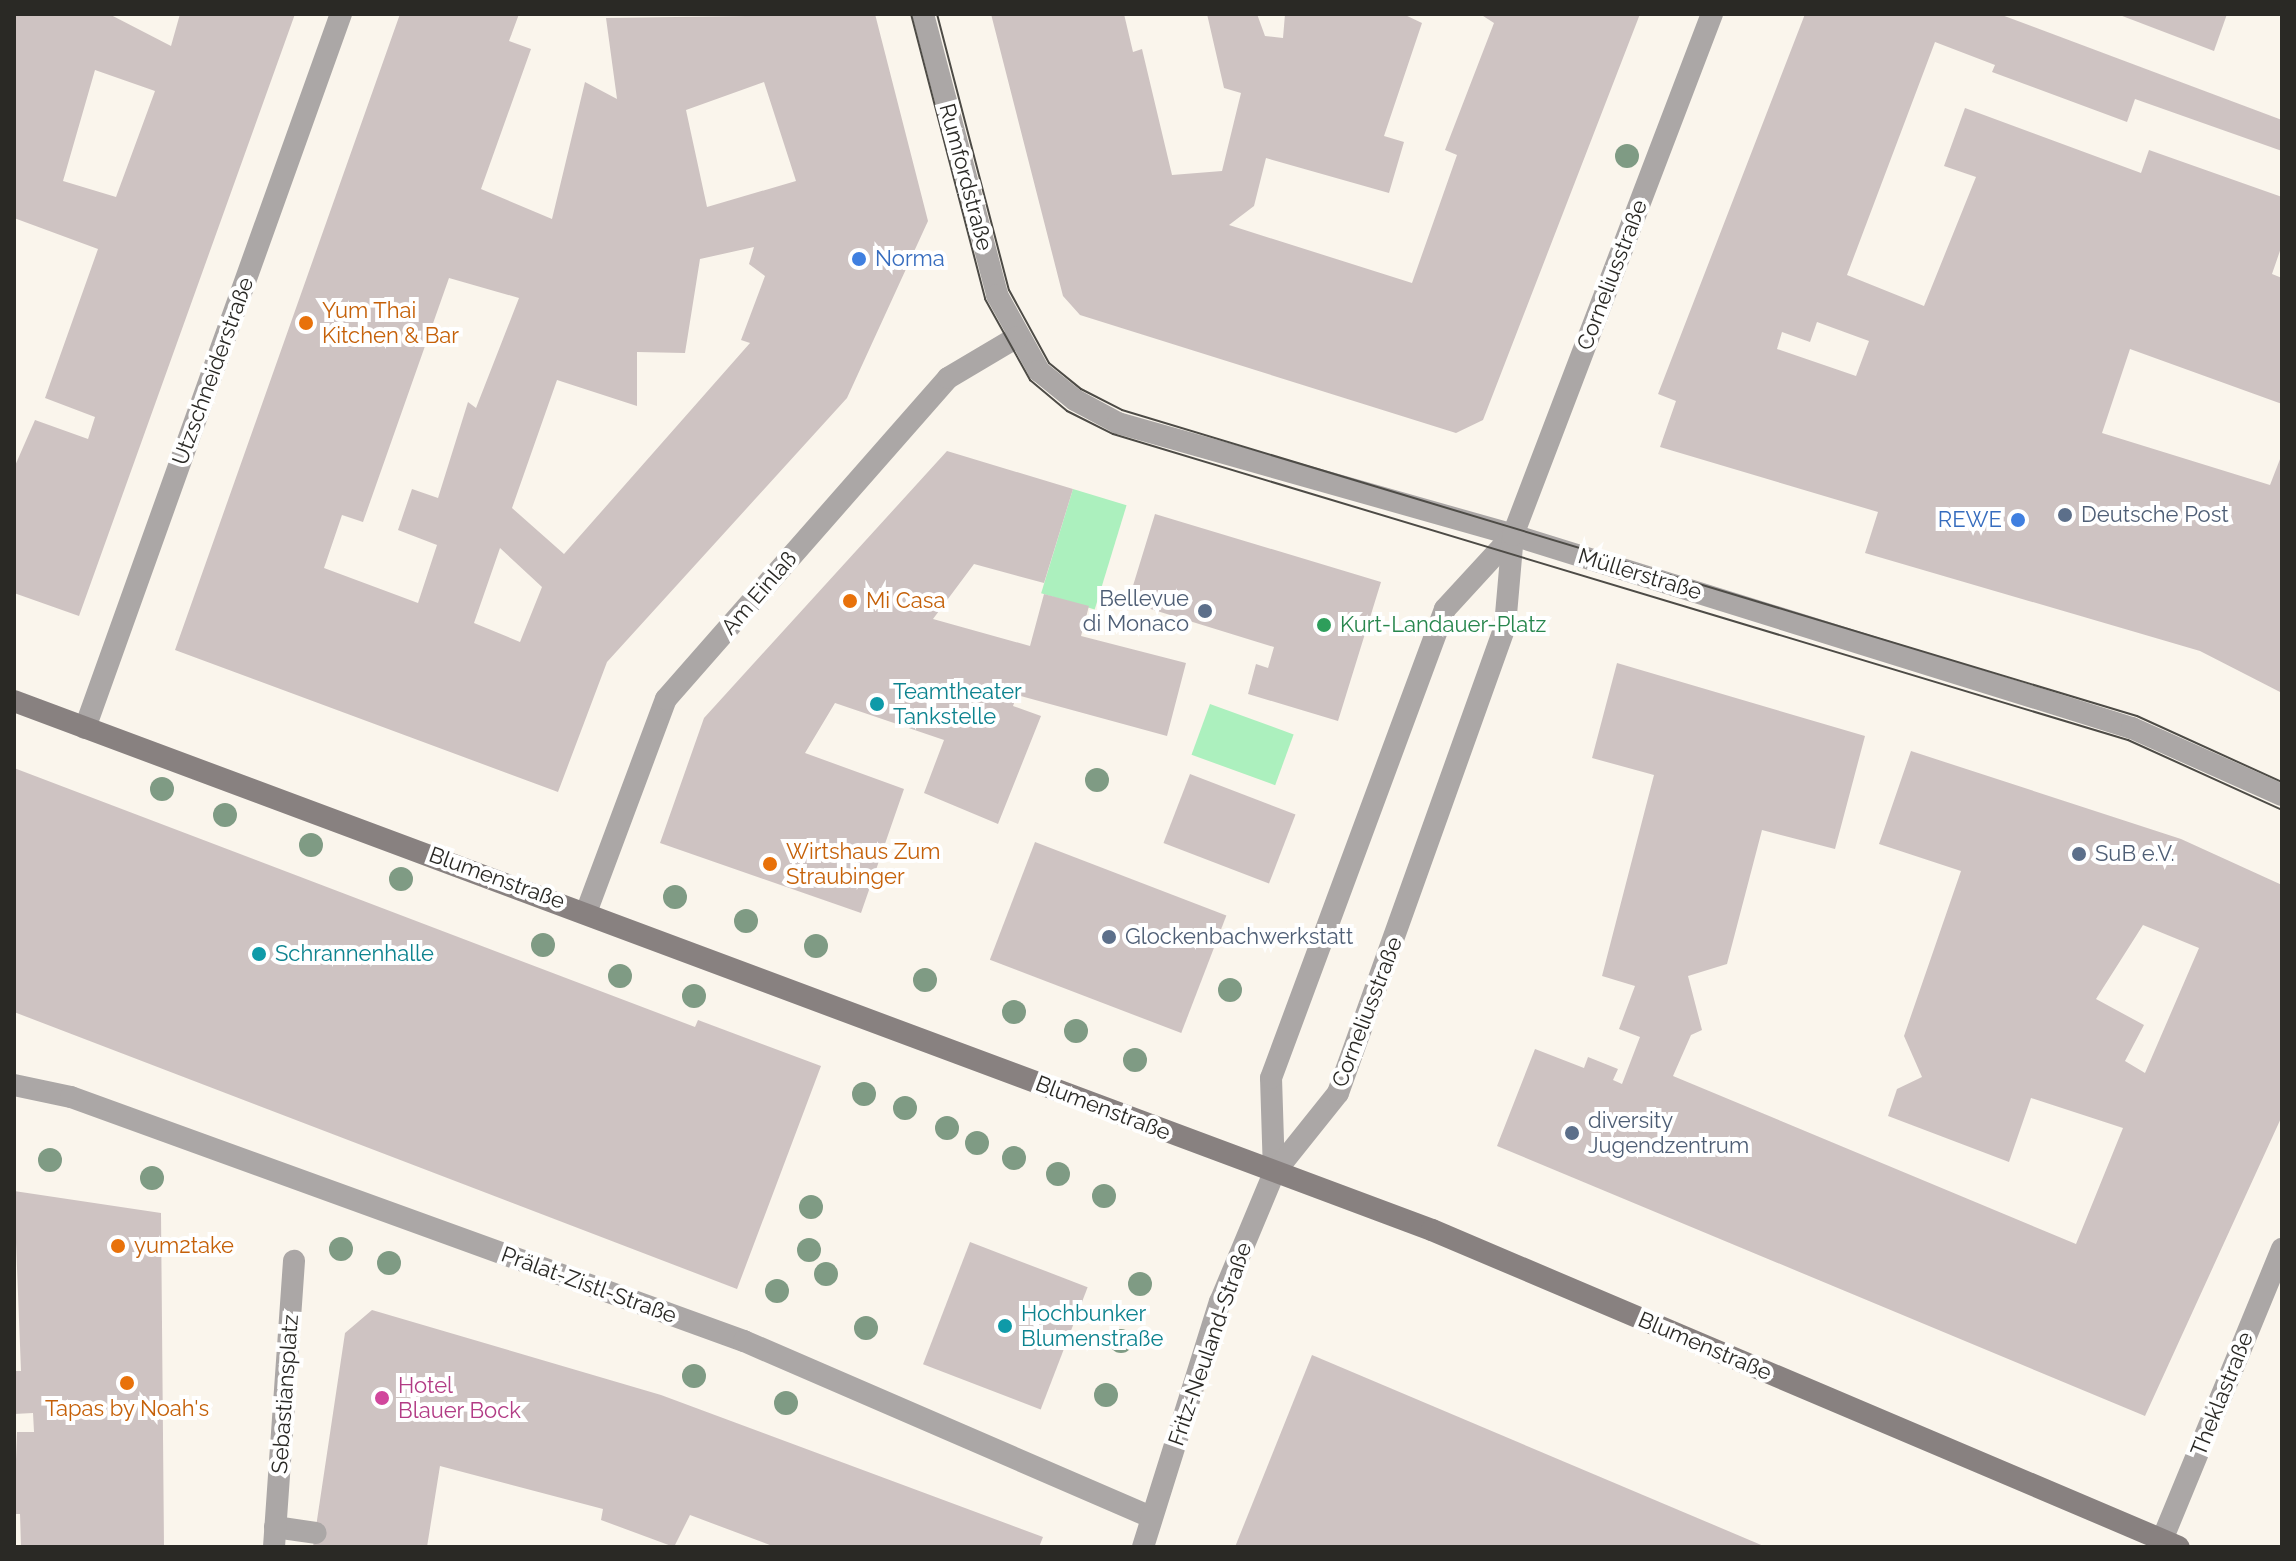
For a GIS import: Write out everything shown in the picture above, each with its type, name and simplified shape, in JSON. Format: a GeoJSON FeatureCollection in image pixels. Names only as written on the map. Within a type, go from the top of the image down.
{"type":"FeatureCollection","features":[{"type":"Feature","properties":{"kind":"main road","name":"Blumenstraße"},"geometry":{"type":"LineString","coordinates":[[14,701],[587,910],[1274,1173],[1432,1230],[2170,1543]]}},
{"type":"Feature","properties":{"kind":"street","name":"Utzschneiderstraße"},"geometry":{"type":"LineString","coordinates":[[85,728],[341,14]]}},
{"type":"Feature","properties":{"kind":"street","name":"Rumfordstraße"},"geometry":{"type":"LineString","coordinates":[[923,14],[997,295],[1017,337]]}},
{"type":"Feature","properties":{"kind":"street","name":"Corneliusstraße"},"geometry":{"type":"LineString","coordinates":[[1274,1173],[1338,1093],[1505,626],[1513,535],[1712,14]]}},
{"type":"Feature","properties":{"kind":"street","name":"Müllerstraße"},"geometry":{"type":"LineString","coordinates":[[1017,337],[1039,371],[1118,423],[1513,535],[2132,728],[2282,795]]}},
{"type":"Feature","properties":{"kind":"street","name":"Am Einlaß"},"geometry":{"type":"LineString","coordinates":[[587,910],[666,699],[948,378],[1017,337]]}},
{"type":"Feature","properties":{"kind":"street","name":"Corneliusstraße"},"geometry":{"type":"LineString","coordinates":[[1274,1173],[1271,1078],[1445,609],[1513,535]]}},
{"type":"Feature","properties":{"kind":"street","name":"Prälat-Zistl-Straße"},"geometry":{"type":"LineString","coordinates":[[14,1085],[71,1097],[744,1341],[1151,1517]]}},
{"type":"Feature","properties":{"kind":"street","name":"Fritz-Neuland-Straße"},"geometry":{"type":"LineString","coordinates":[[1143,1547],[1220,1302],[1274,1173]]}},
{"type":"Feature","properties":{"kind":"street","name":"Theklastraße"},"geometry":{"type":"LineString","coordinates":[[2170,1543],[2282,1249]]}},
{"type":"Feature","properties":{"kind":"street","name":"Sebastiansplatz"},"geometry":{"type":"LineString","coordinates":[[294,1261],[275,1537],[316,1533]]}},
{"type":"Feature","properties":{"kind":"green space"},"geometry":{"type":"Polygon","coordinates":[[[1073,489],[1127,505],[1095,610],[1041,593],[1073,489]]]}},
{"type":"Feature","properties":{"kind":"green space"},"geometry":{"type":"Polygon","coordinates":[[[1210,704],[1294,734],[1275,785],[1192,755],[1210,704]]]}},
{"type":"Feature","properties":{"kind":"building"},"geometry":{"type":"Polygon","coordinates":[[[14,14],[109,14],[171,46],[180,14],[295,14],[79,616],[14,593],[14,468],[35,420],[88,439],[95,417],[45,398],[98,249],[14,218],[14,14]],[[95,70],[63,181],[116,197],[155,91],[95,70]]]}},
{"type":"Feature","properties":{"kind":"building"},"geometry":{"type":"Polygon","coordinates":[[[400,14],[519,14],[509,41],[531,49],[481,189],[552,219],[585,82],[617,99],[606,18],[875,14],[928,221],[847,398],[607,662],[558,792],[175,650],[400,14]],[[764,82],[686,110],[707,207],[796,181],[764,82]],[[754,247],[700,259],[685,353],[637,352],[637,406],[557,380],[512,508],[564,554],[750,343],[741,340],[765,276],[749,264],[754,247]],[[449,278],[363,522],[342,515],[324,568],[418,603],[437,545],[398,530],[412,489],[438,498],[468,402],[476,408],[519,298],[449,278]],[[500,548],[474,623],[520,642],[542,587],[500,548]]]}},
{"type":"Feature","properties":{"kind":"building"},"geometry":{"type":"Polygon","coordinates":[[[991,14],[1124,14],[1133,52],[1142,49],[1172,175],[1222,171],[1241,93],[1224,88],[1207,14],[1257,14],[1265,36],[1283,38],[1285,14],[1403,14],[1422,23],[1384,136],[1404,142],[1389,193],[1266,158],[1254,206],[1229,225],[1412,283],[1457,155],[1445,150],[1494,23],[1480,14],[1640,14],[1483,420],[1456,433],[1080,315],[1063,296],[991,14]]]}},
{"type":"Feature","properties":{"kind":"building"},"geometry":{"type":"Polygon","coordinates":[[[1805,14],[1999,14],[2282,120],[2282,151],[2135,99],[2127,122],[1992,72],[1995,65],[1935,42],[1847,275],[1924,306],[1976,177],[1944,166],[1965,108],[2141,173],[2149,150],[2282,197],[2282,245],[2272,274],[2282,278],[2282,404],[2130,349],[2102,433],[2270,485],[2282,454],[2282,693],[2200,651],[1865,553],[1878,512],[1660,447],[1676,401],[1658,394],[1805,14]],[[1817,322],[1810,342],[1782,332],[1777,349],[1856,376],[1869,341],[1817,322]]]}},
{"type":"Feature","properties":{"kind":"building"},"geometry":{"type":"Polygon","coordinates":[[[2117,14],[2227,14],[2214,51],[2117,14]]]}},
{"type":"Feature","properties":{"kind":"building"},"geometry":{"type":"Polygon","coordinates":[[[947,451],[1073,489],[1044,583],[974,564],[933,619],[1030,646],[1044,594],[1089,606],[1081,636],[1186,663],[1167,736],[1017,695],[1013,706],[1041,716],[998,824],[924,793],[944,740],[835,703],[805,753],[904,789],[861,913],[660,843],[704,718],[947,451]]]}},
{"type":"Feature","properties":{"kind":"building"},"geometry":{"type":"Polygon","coordinates":[[[1155,514],[1381,582],[1338,721],[1248,694],[1256,664],[1268,668],[1274,647],[1128,602],[1155,514]]]}},
{"type":"Feature","properties":{"kind":"building"},"geometry":{"type":"Polygon","coordinates":[[[1617,663],[1865,736],[1835,849],[1762,830],[1727,964],[1688,976],[1702,1030],[1691,1035],[1673,1076],[2076,1244],[2123,1128],[2031,1098],[2009,1162],[1888,1116],[1897,1089],[1922,1077],[1904,1036],[1961,871],[1879,844],[1911,751],[2181,839],[2282,885],[2282,1116],[2145,1416],[1497,1146],[1535,1049],[1584,1068],[1588,1057],[1618,1069],[1613,1080],[1622,1084],[1640,1037],[1619,1029],[1635,986],[1602,976],[1654,775],[1592,758],[1617,663]],[[2143,925],[2096,999],[2144,1025],[2125,1061],[2145,1073],[2199,948],[2143,925]]]}},
{"type":"Feature","properties":{"kind":"building","name":"Schrannenhalle"},"geometry":{"type":"Polygon","coordinates":[[[14,768],[695,1027],[698,1020],[821,1066],[737,1289],[14,1012],[14,768]]]}},
{"type":"Feature","properties":{"kind":"building"},"geometry":{"type":"Polygon","coordinates":[[[1190,774],[1295,814],[1269,884],[1163,843],[1190,774]]]}},
{"type":"Feature","properties":{"kind":"building","name":"Glockenbachwerkstatt"},"geometry":{"type":"Polygon","coordinates":[[[1035,842],[1226,915],[1181,1033],[990,960],[1035,842]]]}},
{"type":"Feature","properties":{"kind":"building"},"geometry":{"type":"Polygon","coordinates":[[[14,1191],[161,1213],[164,1547],[21,1547],[20,1514],[14,1514],[17,1432],[34,1432],[33,1413],[14,1414],[14,1371],[21,1371],[14,1191]]]}},
{"type":"Feature","properties":{"kind":"building","name":"Hochbunker Blumenstraße"},"geometry":{"type":"Polygon","coordinates":[[[970,1242],[1088,1287],[1041,1409],[923,1364],[970,1242]]]}},
{"type":"Feature","properties":{"kind":"building"},"geometry":{"type":"Polygon","coordinates":[[[372,1310],[661,1395],[1043,1537],[1039,1547],[775,1547],[690,1515],[674,1547],[601,1520],[603,1509],[440,1466],[427,1547],[313,1547],[345,1333],[372,1310]]]}},
{"type":"Feature","properties":{"kind":"building"},"geometry":{"type":"Polygon","coordinates":[[[1312,1355],[1766,1547],[1235,1547],[1312,1355]]]}},
{"type":"Feature","properties":{"kind":"tram line"},"geometry":{"type":"LineString","coordinates":[[911,14],[985,299],[1030,380],[1067,411],[1113,434],[2128,740],[2282,810]]}},
{"type":"Feature","properties":{"kind":"tram line"},"geometry":{"type":"LineString","coordinates":[[937,14],[1009,290],[1049,363],[1081,389],[1122,410],[2137,716],[2282,782]]}},
{"type":"Feature","properties":{"kind":"place","name":"Norma"},"geometry":{"type":"Point","coordinates":[859,259]}},
{"type":"Feature","properties":{"kind":"place","name":"Yum Thai Kitchen & Bar"},"geometry":{"type":"Point","coordinates":[306,323]}},
{"type":"Feature","properties":{"kind":"place","name":"Deutsche Post"},"geometry":{"type":"Point","coordinates":[2065,515]}},
{"type":"Feature","properties":{"kind":"place","name":"REWE"},"geometry":{"type":"Point","coordinates":[2018,520]}},
{"type":"Feature","properties":{"kind":"place","name":"Mi Casa"},"geometry":{"type":"Point","coordinates":[850,601]}},
{"type":"Feature","properties":{"kind":"place","name":"Bellevue di Monaco"},"geometry":{"type":"Point","coordinates":[1205,611]}},
{"type":"Feature","properties":{"kind":"place","name":"Kurt-Landauer-Platz"},"geometry":{"type":"Point","coordinates":[1324,625]}},
{"type":"Feature","properties":{"kind":"place","name":"Teamtheater Tankstelle"},"geometry":{"type":"Point","coordinates":[877,704]}},
{"type":"Feature","properties":{"kind":"place","name":"SuB e.V."},"geometry":{"type":"Point","coordinates":[2079,854]}},
{"type":"Feature","properties":{"kind":"place","name":"Wirtshaus Zum Straubinger"},"geometry":{"type":"Point","coordinates":[770,864]}},
{"type":"Feature","properties":{"kind":"place","name":"Glockenbachwerkstatt"},"geometry":{"type":"Point","coordinates":[1109,937]}},
{"type":"Feature","properties":{"kind":"place","name":"Schrannenhalle"},"geometry":{"type":"Point","coordinates":[259,954]}},
{"type":"Feature","properties":{"kind":"place","name":"diversity Jugendzentrum"},"geometry":{"type":"Point","coordinates":[1572,1133]}},
{"type":"Feature","properties":{"kind":"place","name":"yum2take"},"geometry":{"type":"Point","coordinates":[118,1246]}},
{"type":"Feature","properties":{"kind":"place","name":"Hochbunker Blumenstraße"},"geometry":{"type":"Point","coordinates":[1005,1326]}},
{"type":"Feature","properties":{"kind":"place","name":"Tapas by Noah's"},"geometry":{"type":"Point","coordinates":[127,1383]}},
{"type":"Feature","properties":{"kind":"place","name":"Hotel Blauer Bock"},"geometry":{"type":"Point","coordinates":[382,1398]}}]}
